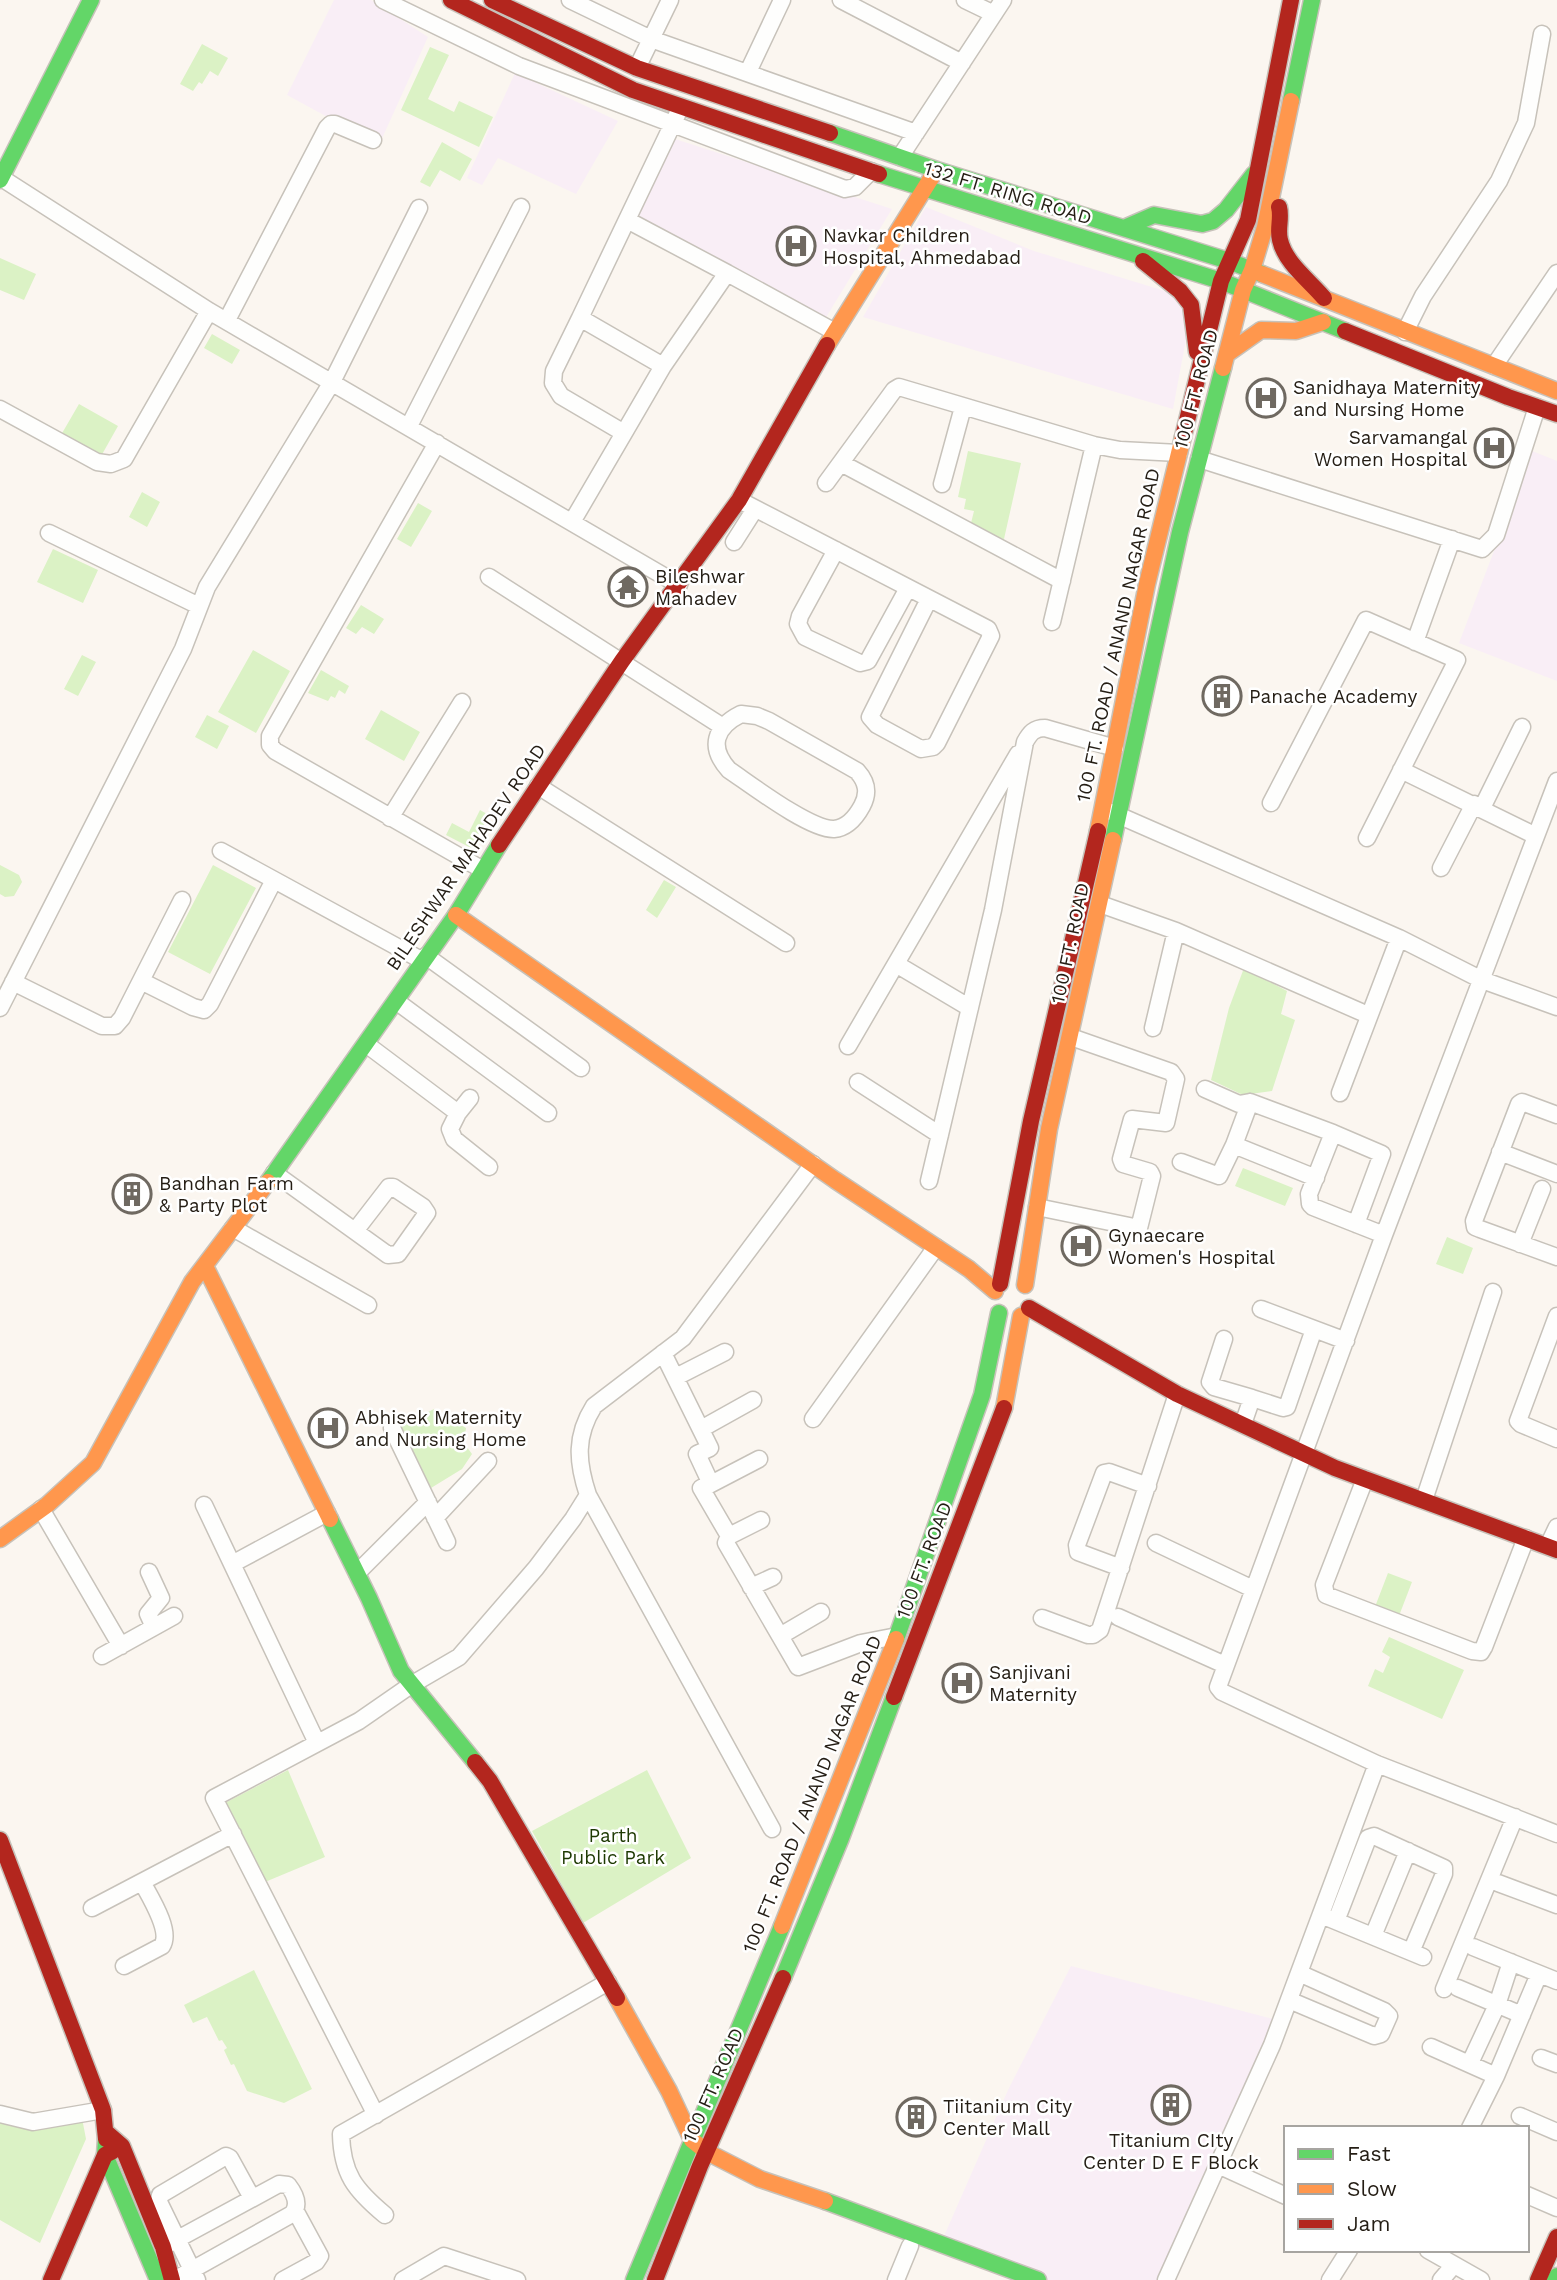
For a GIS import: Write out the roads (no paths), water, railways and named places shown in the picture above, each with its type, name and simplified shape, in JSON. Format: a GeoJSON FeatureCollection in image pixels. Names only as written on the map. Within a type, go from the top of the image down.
{"type":"FeatureCollection","features":[{"type":"Feature","properties":{"kind":"main road","name":"132 FT. RING ROAD"},"geometry":{"type":"LineString","coordinates":[[451,0],[633,90],[923,189],[1221,281],[1557,414]]}},
{"type":"Feature","properties":{"kind":"main road","name":"132 FT. RING ROAD"},"geometry":{"type":"LineString","coordinates":[[492,0],[637,68],[937,170],[1229,261],[1557,391]]}},
{"type":"Feature","properties":{"kind":"main road","name":"100 FT. ROAD / ANAND NAGAR ROAD"},"geometry":{"type":"LineString","coordinates":[[998,1287],[1031,1121],[1115,748],[1147,584],[1221,281],[1248,220],[1291,0]]}},
{"type":"Feature","properties":{"kind":"main road","name":"100 FT. ROAD"},"geometry":{"type":"LineString","coordinates":[[1025,1285],[1049,1129],[1180,532],[1272,191],[1312,0]]}},
{"type":"Feature","properties":{"kind":"main road"},"geometry":{"type":"LineString","coordinates":[[0,157],[86,1]]}},
{"type":"Feature","properties":{"kind":"main road"},"geometry":{"type":"LineString","coordinates":[[0,179],[86,1]]}},
{"type":"Feature","properties":{"kind":"main road","name":"BILESHWAR MAHADEV ROAD"},"geometry":{"type":"LineString","coordinates":[[0,1539],[41,1509],[93,1463],[192,1282],[274,1174],[366,1044],[456,915],[482,870],[622,661],[739,500],[835,332],[937,170]]}},
{"type":"Feature","properties":{"kind":"main road"},"geometry":{"type":"LineString","coordinates":[[1124,228],[1154,215],[1202,224],[1213,221],[1226,210],[1258,170]]}},
{"type":"Feature","properties":{"kind":"main road"},"geometry":{"type":"LineString","coordinates":[[1272,191],[1282,213],[1280,242],[1286,254],[1326,300]]}},
{"type":"Feature","properties":{"kind":"main road"},"geometry":{"type":"LineString","coordinates":[[1133,253],[1184,295],[1192,306],[1193,339],[1201,363]]}},
{"type":"Feature","properties":{"kind":"main road"},"geometry":{"type":"LineString","coordinates":[[1227,354],[1261,330],[1270,328],[1296,331],[1323,322]]}},
{"type":"Feature","properties":{"kind":"main road"},"geometry":{"type":"LineString","coordinates":[[456,915],[813,1164],[998,1287]]}},
{"type":"Feature","properties":{"kind":"main road"},"geometry":{"type":"LineString","coordinates":[[205,1266],[357,1573],[401,1671],[490,1781],[670,2091],[692,2140],[707,2152],[760,2179],[880,2220],[1038,2280]]}},
{"type":"Feature","properties":{"kind":"main road"},"geometry":{"type":"LineString","coordinates":[[1025,1312],[1031,1295],[1025,1285],[1013,1280],[998,1287],[993,1301],[999,1313],[1009,1318],[1025,1312],[1177,1394],[1304,1454],[1364,1479],[1553,1548]]}},
{"type":"Feature","properties":{"kind":"main road","name":"100 FT. ROAD"},"geometry":{"type":"LineString","coordinates":[[655,2280],[707,2152],[790,1963],[888,1717],[1003,1411],[1025,1312]]}},
{"type":"Feature","properties":{"kind":"main road","name":"100 FT. ROAD / ANAND NAGAR ROAD"},"geometry":{"type":"LineString","coordinates":[[634,2280],[808,1865],[897,1636],[982,1395],[999,1313]]}},
{"type":"Feature","properties":{"kind":"main road"},"geometry":{"type":"LineString","coordinates":[[0,1840],[103,2110],[107,2133],[105,2155],[51,2280]]}},
{"type":"Feature","properties":{"kind":"main road"},"geometry":{"type":"LineString","coordinates":[[107,2133],[122,2146],[170,2243],[173,2280]]}},
{"type":"Feature","properties":{"kind":"main road"},"geometry":{"type":"LineString","coordinates":[[105,2155],[122,2146]]}},
{"type":"Feature","properties":{"kind":"main road"},"geometry":{"type":"LineString","coordinates":[[105,2155],[158,2280]]}},
{"type":"Feature","properties":{"kind":"main road"},"geometry":{"type":"LineString","coordinates":[[1538,2280],[1557,2237]]}},
{"type":"Feature","properties":{"kind":"street"},"geometry":{"type":"LineString","coordinates":[[383,0],[519,66],[845,189],[855,187],[871,171]]}},
{"type":"Feature","properties":{"kind":"street"},"geometry":{"type":"LineString","coordinates":[[637,68],[670,0]]}},
{"type":"Feature","properties":{"kind":"street"},"geometry":{"type":"LineString","coordinates":[[748,72],[782,0]]}},
{"type":"Feature","properties":{"kind":"street"},"geometry":{"type":"LineString","coordinates":[[841,0],[962,63]]}},
{"type":"Feature","properties":{"kind":"street"},"geometry":{"type":"LineString","coordinates":[[900,157],[999,7],[965,0]]}},
{"type":"Feature","properties":{"kind":"street"},"geometry":{"type":"LineString","coordinates":[[575,1],[651,39],[916,133]]}},
{"type":"Feature","properties":{"kind":"street"},"geometry":{"type":"LineString","coordinates":[[1405,332],[1423,296],[1499,181],[1526,123],[1542,34]]}},
{"type":"Feature","properties":{"kind":"street"},"geometry":{"type":"LineString","coordinates":[[624,433],[561,396],[553,383],[554,371],[629,221],[682,106]]}},
{"type":"Feature","properties":{"kind":"street"},"geometry":{"type":"LineString","coordinates":[[227,320],[327,128],[335,124],[373,140]]}},
{"type":"Feature","properties":{"kind":"street"},"geometry":{"type":"LineString","coordinates":[[0,179],[209,311],[679,584]]}},
{"type":"Feature","properties":{"kind":"street"},"geometry":{"type":"LineString","coordinates":[[408,426],[521,207]]}},
{"type":"Feature","properties":{"kind":"street"},"geometry":{"type":"LineString","coordinates":[[0,1009],[183,649],[207,587],[332,382],[419,208]]}},
{"type":"Feature","properties":{"kind":"street"},"geometry":{"type":"LineString","coordinates":[[629,221],[835,332]]}},
{"type":"Feature","properties":{"kind":"street"},"geometry":{"type":"LineString","coordinates":[[572,522],[663,366],[727,273]]}},
{"type":"Feature","properties":{"kind":"street"},"geometry":{"type":"LineString","coordinates":[[1494,366],[1557,273]]}},
{"type":"Feature","properties":{"kind":"street"},"geometry":{"type":"LineString","coordinates":[[0,409],[97,462],[111,464],[124,458],[209,311]]}},
{"type":"Feature","properties":{"kind":"street"},"geometry":{"type":"LineString","coordinates":[[580,318],[663,366]]}},
{"type":"Feature","properties":{"kind":"street"},"geometry":{"type":"LineString","coordinates":[[826,482],[894,390],[899,387],[1094,445],[1121,450],[1179,453]]}},
{"type":"Feature","properties":{"kind":"street"},"geometry":{"type":"LineString","coordinates":[[942,484],[963,407]]}},
{"type":"Feature","properties":{"kind":"street"},"geometry":{"type":"LineString","coordinates":[[1199,458],[1482,549],[1496,535],[1537,407]]}},
{"type":"Feature","properties":{"kind":"street"},"geometry":{"type":"LineString","coordinates":[[438,443],[270,736],[270,745],[275,751],[482,870]]}},
{"type":"Feature","properties":{"kind":"street"},"geometry":{"type":"LineString","coordinates":[[1052,622],[1094,445]]}},
{"type":"Feature","properties":{"kind":"street"},"geometry":{"type":"LineString","coordinates":[[841,463],[1062,581]]}},
{"type":"Feature","properties":{"kind":"street"},"geometry":{"type":"LineString","coordinates":[[739,500],[988,629],[991,636],[937,743],[927,749],[920,749],[877,725],[870,717],[929,599]]}},
{"type":"Feature","properties":{"kind":"street"},"geometry":{"type":"LineString","coordinates":[[734,542],[755,509]]}},
{"type":"Feature","properties":{"kind":"street"},"geometry":{"type":"LineString","coordinates":[[49,533],[200,606]]}},
{"type":"Feature","properties":{"kind":"street"},"geometry":{"type":"LineString","coordinates":[[1415,642],[1452,539]]}},
{"type":"Feature","properties":{"kind":"street"},"geometry":{"type":"LineString","coordinates":[[836,550],[800,616],[800,630],[805,637],[860,663],[868,661],[908,588]]}},
{"type":"Feature","properties":{"kind":"street"},"geometry":{"type":"LineString","coordinates":[[489,577],[723,727]]}},
{"type":"Feature","properties":{"kind":"street"},"geometry":{"type":"LineString","coordinates":[[1271,803],[1366,620],[1457,660],[1367,838]]}},
{"type":"Feature","properties":{"kind":"street"},"geometry":{"type":"LineString","coordinates":[[390,818],[462,702]]}},
{"type":"Feature","properties":{"kind":"street"},"geometry":{"type":"LineString","coordinates":[[741,714],[757,716],[781,728],[857,771],[865,780],[867,792],[863,804],[842,828],[828,829],[810,822],[729,770],[721,761],[716,748],[717,737],[723,727],[741,714]]}},
{"type":"Feature","properties":{"kind":"street"},"geometry":{"type":"LineString","coordinates":[[1441,868],[1522,727]]}},
{"type":"Feature","properties":{"kind":"street"},"geometry":{"type":"LineString","coordinates":[[848,1046],[1031,733],[1038,728],[1045,728],[1115,748]]}},
{"type":"Feature","properties":{"kind":"street"},"geometry":{"type":"LineString","coordinates":[[929,1181],[993,910],[1025,742]]}},
{"type":"Feature","properties":{"kind":"street"},"geometry":{"type":"LineString","coordinates":[[1401,770],[1536,836]]}},
{"type":"Feature","properties":{"kind":"street"},"geometry":{"type":"LineString","coordinates":[[1557,781],[1384,1235],[1218,1687],[1222,1692],[1377,1764],[1557,1834]]}},
{"type":"Feature","properties":{"kind":"street"},"geometry":{"type":"LineString","coordinates":[[538,786],[786,943]]}},
{"type":"Feature","properties":{"kind":"street"},"geometry":{"type":"LineString","coordinates":[[1102,809],[1399,938],[1482,980],[1557,1007]]}},
{"type":"Feature","properties":{"kind":"street"},"geometry":{"type":"LineString","coordinates":[[221,851],[425,959],[581,1068]]}},
{"type":"Feature","properties":{"kind":"street"},"geometry":{"type":"LineString","coordinates":[[141,981],[204,1010],[210,1004],[274,880]]}},
{"type":"Feature","properties":{"kind":"street"},"geometry":{"type":"LineString","coordinates":[[13,982],[102,1026],[115,1026],[122,1018],[182,900]]}},
{"type":"Feature","properties":{"kind":"street"},"geometry":{"type":"LineString","coordinates":[[1100,904],[1176,931],[1368,1015]]}},
{"type":"Feature","properties":{"kind":"street"},"geometry":{"type":"LineString","coordinates":[[1153,1028],[1176,931]]}},
{"type":"Feature","properties":{"kind":"street"},"geometry":{"type":"LineString","coordinates":[[1340,1093],[1399,938]]}},
{"type":"Feature","properties":{"kind":"street"},"geometry":{"type":"LineString","coordinates":[[896,964],[970,1008]]}},
{"type":"Feature","properties":{"kind":"street"},"geometry":{"type":"LineString","coordinates":[[396,1001],[548,1113]]}},
{"type":"Feature","properties":{"kind":"street"},"geometry":{"type":"LineString","coordinates":[[1037,1207],[1139,1228],[1152,1176],[1150,1172],[1123,1164],[1121,1159],[1132,1119],[1166,1122],[1176,1079],[1171,1072],[1071,1037]]}},
{"type":"Feature","properties":{"kind":"street"},"geometry":{"type":"LineString","coordinates":[[366,1044],[458,1113]]}},
{"type":"Feature","properties":{"kind":"street"},"geometry":{"type":"LineString","coordinates":[[858,1082],[940,1135]]}},
{"type":"Feature","properties":{"kind":"street"},"geometry":{"type":"LineString","coordinates":[[1205,1089],[1239,1104],[1250,1102],[1382,1154],[1356,1224]]}},
{"type":"Feature","properties":{"kind":"street"},"geometry":{"type":"LineString","coordinates":[[470,1098],[450,1129],[454,1139],[489,1167]]}},
{"type":"Feature","properties":{"kind":"street"},"geometry":{"type":"LineString","coordinates":[[1181,1163],[1219,1176],[1250,1102]]}},
{"type":"Feature","properties":{"kind":"street"},"geometry":{"type":"LineString","coordinates":[[1557,1115],[1522,1102],[1519,1104],[1474,1221],[1475,1227],[1557,1257]]}},
{"type":"Feature","properties":{"kind":"street"},"geometry":{"type":"LineString","coordinates":[[1333,1133],[1308,1200],[1310,1204],[1384,1235]]}},
{"type":"Feature","properties":{"kind":"street"},"geometry":{"type":"LineString","coordinates":[[1234,1145],[1316,1178]]}},
{"type":"Feature","properties":{"kind":"street"},"geometry":{"type":"LineString","coordinates":[[1500,1152],[1557,1174]]}},
{"type":"Feature","properties":{"kind":"street"},"geometry":{"type":"LineString","coordinates":[[772,1829],[587,1495],[581,1475],[579,1436],[584,1421],[594,1406],[683,1338],[813,1164]]}},
{"type":"Feature","properties":{"kind":"street"},"geometry":{"type":"LineString","coordinates":[[274,1174],[355,1231],[393,1256],[398,1254],[427,1213],[403,1194],[389,1187],[355,1231]]}},
{"type":"Feature","properties":{"kind":"street"},"geometry":{"type":"LineString","coordinates":[[1520,1244],[1542,1189]]}},
{"type":"Feature","properties":{"kind":"street"},"geometry":{"type":"LineString","coordinates":[[233,1228],[368,1305]]}},
{"type":"Feature","properties":{"kind":"street"},"geometry":{"type":"LineString","coordinates":[[813,1419],[936,1247]]}},
{"type":"Feature","properties":{"kind":"street"},"geometry":{"type":"LineString","coordinates":[[1424,1500],[1493,1292]]}},
{"type":"Feature","properties":{"kind":"street"},"geometry":{"type":"LineString","coordinates":[[1261,1309],[1346,1340]]}},
{"type":"Feature","properties":{"kind":"street"},"geometry":{"type":"LineString","coordinates":[[1557,1316],[1549,1359],[1518,1421],[1557,1439]]}},
{"type":"Feature","properties":{"kind":"street"},"geometry":{"type":"LineString","coordinates":[[1224,1339],[1210,1382],[1214,1387],[1283,1408],[1287,1407],[1314,1329]]}},
{"type":"Feature","properties":{"kind":"street"},"geometry":{"type":"LineString","coordinates":[[676,1377],[725,1352]]}},
{"type":"Feature","properties":{"kind":"street"},"geometry":{"type":"LineString","coordinates":[[663,1353],[710,1448],[697,1454],[711,1484]]}},
{"type":"Feature","properties":{"kind":"street"},"geometry":{"type":"LineString","coordinates":[[1042,1618],[1088,1635],[1101,1630],[1177,1394]]}},
{"type":"Feature","properties":{"kind":"street"},"geometry":{"type":"LineString","coordinates":[[1243,1424],[1252,1398]]}},
{"type":"Feature","properties":{"kind":"street"},"geometry":{"type":"LineString","coordinates":[[701,1429],[753,1399]]}},
{"type":"Feature","properties":{"kind":"street"},"geometry":{"type":"LineString","coordinates":[[392,1428],[447,1542]]}},
{"type":"Feature","properties":{"kind":"street"},"geometry":{"type":"LineString","coordinates":[[729,1536],[701,1488],[759,1459]]}},
{"type":"Feature","properties":{"kind":"street"},"geometry":{"type":"LineString","coordinates":[[435,1518],[488,1461]]}},
{"type":"Feature","properties":{"kind":"street"},"geometry":{"type":"LineString","coordinates":[[1121,1568],[1078,1552],[1077,1545],[1104,1473],[1109,1472],[1148,1486]]}},
{"type":"Feature","properties":{"kind":"street"},"geometry":{"type":"LineString","coordinates":[[1364,1479],[1324,1585],[1326,1595],[1472,1651],[1481,1652],[1484,1647],[1526,1538]]}},
{"type":"Feature","properties":{"kind":"street"},"geometry":{"type":"LineString","coordinates":[[376,2115],[214,1798],[359,1721],[411,1685],[459,1657],[536,1568],[573,1519],[587,1495]]}},
{"type":"Feature","properties":{"kind":"street"},"geometry":{"type":"LineString","coordinates":[[357,1573],[428,1502]]}},
{"type":"Feature","properties":{"kind":"street"},"geometry":{"type":"LineString","coordinates":[[204,1505],[317,1743]]}},
{"type":"Feature","properties":{"kind":"street"},"geometry":{"type":"LineString","coordinates":[[41,1509],[121,1646]]}},
{"type":"Feature","properties":{"kind":"street"},"geometry":{"type":"LineString","coordinates":[[232,1564],[327,1513]]}},
{"type":"Feature","properties":{"kind":"street"},"geometry":{"type":"LineString","coordinates":[[761,1520],[729,1536],[726,1543],[799,1667],[861,1643],[897,1636]]}},
{"type":"Feature","properties":{"kind":"street"},"geometry":{"type":"LineString","coordinates":[[1553,1548],[1557,1527]]}},
{"type":"Feature","properties":{"kind":"street"},"geometry":{"type":"LineString","coordinates":[[1156,1543],[1253,1589]]}},
{"type":"Feature","properties":{"kind":"street"},"geometry":{"type":"LineString","coordinates":[[149,1572],[161,1598],[148,1614],[154,1627]]}},
{"type":"Feature","properties":{"kind":"street"},"geometry":{"type":"LineString","coordinates":[[751,1587],[773,1577]]}},
{"type":"Feature","properties":{"kind":"street"},"geometry":{"type":"LineString","coordinates":[[780,1636],[821,1612]]}},
{"type":"Feature","properties":{"kind":"street"},"geometry":{"type":"LineString","coordinates":[[102,1656],[174,1616]]}},
{"type":"Feature","properties":{"kind":"street"},"geometry":{"type":"LineString","coordinates":[[1118,1617],[1225,1665]]}},
{"type":"Feature","properties":{"kind":"street"},"geometry":{"type":"LineString","coordinates":[[1329,1918],[1377,1764]]}},
{"type":"Feature","properties":{"kind":"street"},"geometry":{"type":"LineString","coordinates":[[1515,1817],[1451,1989],[1522,2015]]}},
{"type":"Feature","properties":{"kind":"street"},"geometry":{"type":"LineString","coordinates":[[92,1908],[233,1835]]}},
{"type":"Feature","properties":{"kind":"street"},"geometry":{"type":"LineString","coordinates":[[1167,2280],[1272,2045],[1299,1973],[1368,1838],[1374,1836],[1442,1865],[1445,1871],[1417,1954],[1329,1918]]}},
{"type":"Feature","properties":{"kind":"street"},"geometry":{"type":"LineString","coordinates":[[1373,1936],[1408,1851]]}},
{"type":"Feature","properties":{"kind":"street"},"geometry":{"type":"LineString","coordinates":[[124,1966],[165,1942],[165,1931],[142,1882]]}},
{"type":"Feature","properties":{"kind":"street"},"geometry":{"type":"LineString","coordinates":[[1498,1883],[1557,1905]]}},
{"type":"Feature","properties":{"kind":"street"},"geometry":{"type":"LineString","coordinates":[[1473,1947],[1557,1981]]}},
{"type":"Feature","properties":{"kind":"street"},"geometry":{"type":"LineString","coordinates":[[1470,2063],[1497,2005],[1511,1962]]}},
{"type":"Feature","properties":{"kind":"street"},"geometry":{"type":"LineString","coordinates":[[1289,2000],[1374,2036],[1381,2034],[1388,2020],[1389,2016],[1384,2011],[1299,1973]]}},
{"type":"Feature","properties":{"kind":"street"},"geometry":{"type":"LineString","coordinates":[[1470,2126],[1496,2076],[1539,1974]]}},
{"type":"Feature","properties":{"kind":"street"},"geometry":{"type":"LineString","coordinates":[[385,2215],[362,2195],[342,2159],[341,2134],[608,1982]]}},
{"type":"Feature","properties":{"kind":"street"},"geometry":{"type":"LineString","coordinates":[[1431,2047],[1496,2076]]}},
{"type":"Feature","properties":{"kind":"street"},"geometry":{"type":"LineString","coordinates":[[1541,2057],[1557,2064]]}},
{"type":"Feature","properties":{"kind":"street"},"geometry":{"type":"LineString","coordinates":[[0,2114],[33,2122],[103,2110]]}},
{"type":"Feature","properties":{"kind":"street"},"geometry":{"type":"LineString","coordinates":[[1520,2116],[1557,2132]]}},
{"type":"Feature","properties":{"kind":"street"},"geometry":{"type":"LineString","coordinates":[[194,2275],[170,2243],[159,2202],[160,2195],[224,2157],[230,2158],[252,2199]]}},
{"type":"Feature","properties":{"kind":"street"},"geometry":{"type":"LineString","coordinates":[[1218,2165],[1284,2195]]}},
{"type":"Feature","properties":{"kind":"street"},"geometry":{"type":"LineString","coordinates":[[170,2243],[284,2183],[290,2189],[296,2202],[295,2210],[320,2256],[316,2262],[283,2280]]}},
{"type":"Feature","properties":{"kind":"street"},"geometry":{"type":"LineString","coordinates":[[1529,2196],[1557,2208]]}},
{"type":"Feature","properties":{"kind":"street"},"geometry":{"type":"LineString","coordinates":[[173,2280],[194,2275],[295,2210]]}},
{"type":"Feature","properties":{"kind":"street"},"geometry":{"type":"LineString","coordinates":[[896,2280],[910,2246]]}},
{"type":"Feature","properties":{"kind":"street"},"geometry":{"type":"LineString","coordinates":[[1331,2280],[1348,2252]]}},
{"type":"Feature","properties":{"kind":"street"},"geometry":{"type":"LineString","coordinates":[[1431,2252],[1481,2280]]}},
{"type":"Feature","properties":{"kind":"street"},"geometry":{"type":"LineString","coordinates":[[403,2280],[444,2256],[517,2280]]}},
{"type":"Feature","properties":{"kind":"street"},"geometry":{"type":"LineString","coordinates":[[1441,2280],[1453,2266]]}},
{"type":"Feature","properties":{"kind":"place","name":"Navkar Children Hospital, Ahmedabad"},"geometry":{"type":"Point","coordinates":[796,246]}},
{"type":"Feature","properties":{"kind":"place","name":"Sanidhaya Maternity and Nursing Home"},"geometry":{"type":"Point","coordinates":[1266,398]}},
{"type":"Feature","properties":{"kind":"place","name":"Sarvamangal Women Hospital"},"geometry":{"type":"Point","coordinates":[1494,448]}},
{"type":"Feature","properties":{"kind":"place","name":"Bileshwar Mahadev"},"geometry":{"type":"Point","coordinates":[628,587]}},
{"type":"Feature","properties":{"kind":"place","name":"Panache Academy"},"geometry":{"type":"Point","coordinates":[1222,696]}},
{"type":"Feature","properties":{"kind":"place","name":"Bandhan Farm & Party Plot"},"geometry":{"type":"Point","coordinates":[132,1194]}},
{"type":"Feature","properties":{"kind":"place","name":"Gynaecare Women's Hospital"},"geometry":{"type":"Point","coordinates":[1081,1246]}},
{"type":"Feature","properties":{"kind":"place","name":"Abhisek Maternity and Nursing Home"},"geometry":{"type":"Point","coordinates":[328,1428]}},
{"type":"Feature","properties":{"kind":"place","name":"Sanjivani Maternity"},"geometry":{"type":"Point","coordinates":[962,1683]}},
{"type":"Feature","properties":{"kind":"place","name":"Titanium CIty Center D E F Block"},"geometry":{"type":"Point","coordinates":[1171,2105]}},
{"type":"Feature","properties":{"kind":"place","name":"Tiitanium City Center Mall"},"geometry":{"type":"Point","coordinates":[916,2117]}},
{"type":"Feature","properties":{"kind":"park label","name":"Parth Public Park"},"geometry":{"type":"Point","coordinates":[613,1846]}}]}
